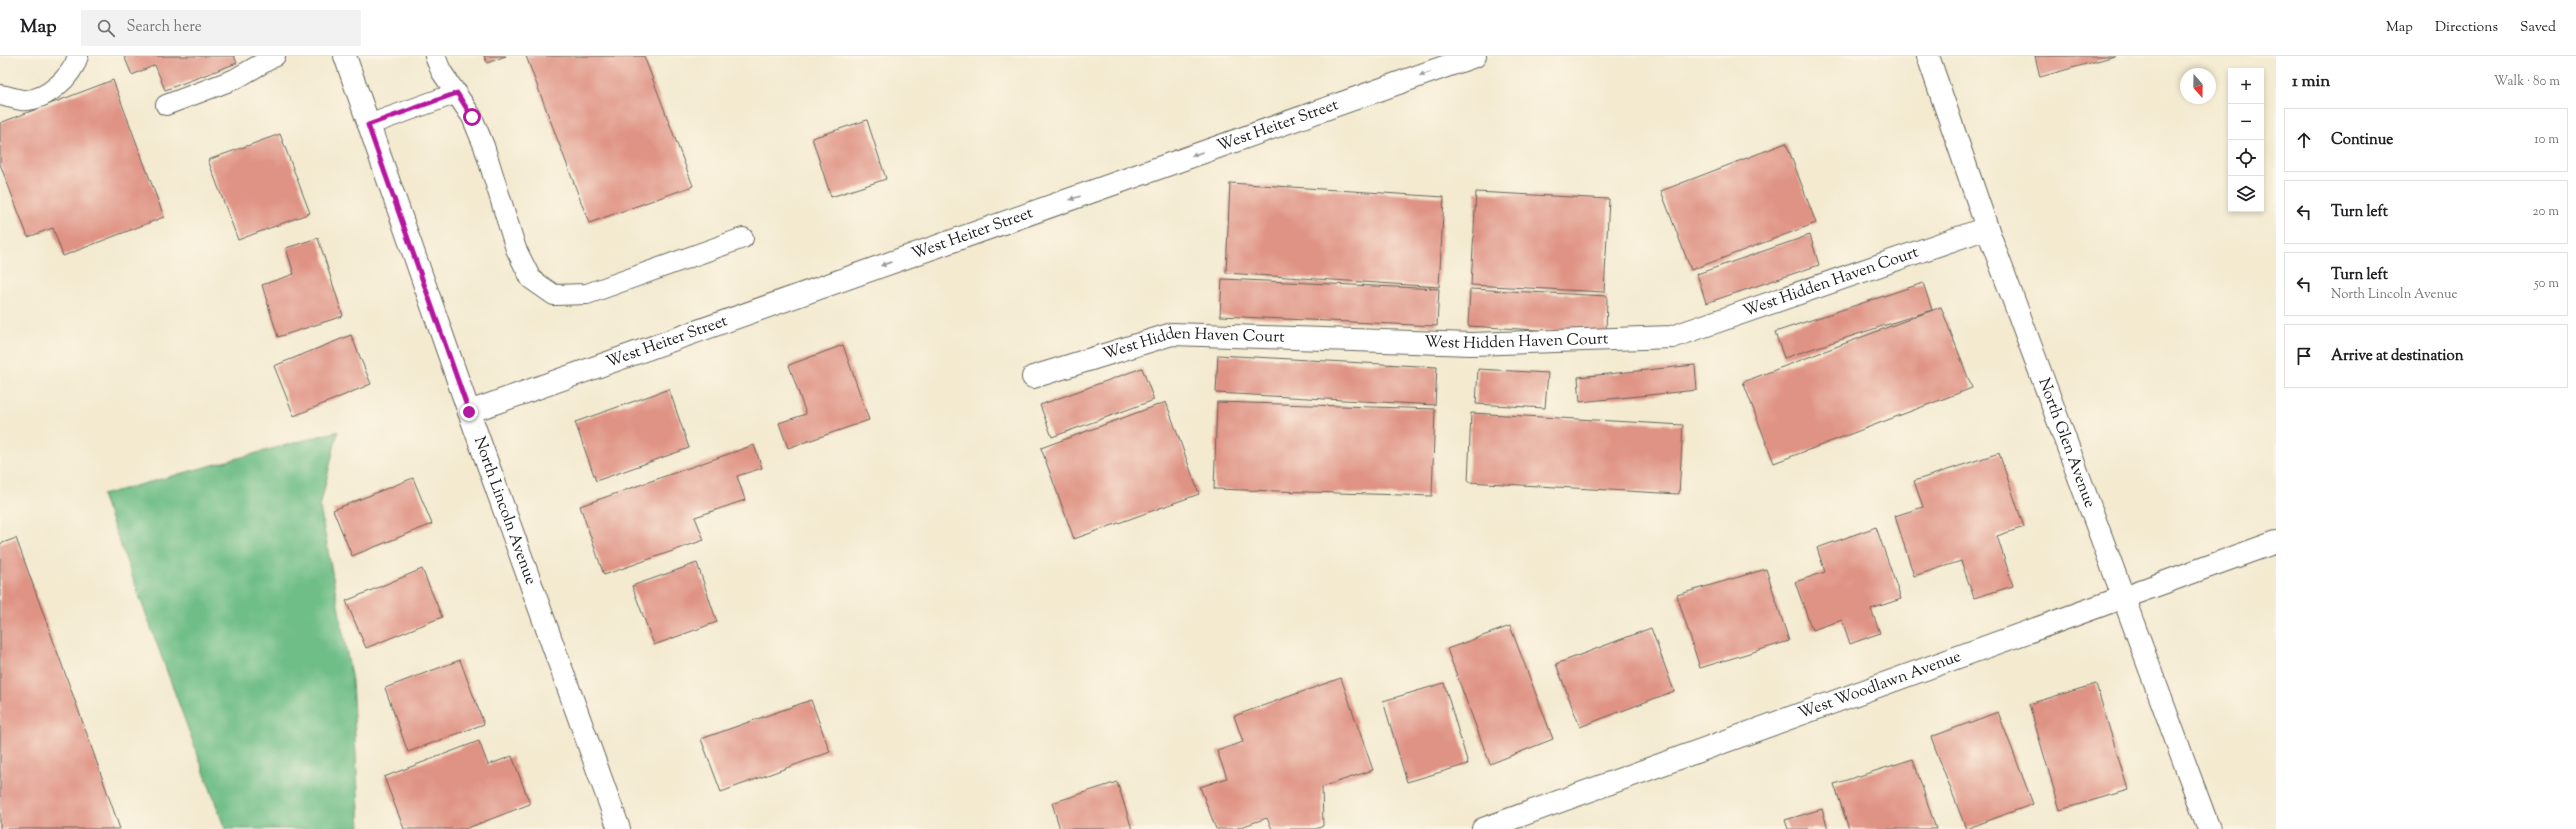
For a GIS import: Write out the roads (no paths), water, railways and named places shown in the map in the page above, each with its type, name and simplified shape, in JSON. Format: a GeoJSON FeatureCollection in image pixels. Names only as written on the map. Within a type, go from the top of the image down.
{"type":"FeatureCollection","features":[{"type":"Feature","properties":{"kind":"street","name":"North Lincoln Avenue"},"geometry":{"type":"LineString","coordinates":[[344,56],[469,412],[619,829]]}},
{"type":"Feature","properties":{"kind":"street","name":"West Heiter Street"},"geometry":{"type":"LineString","coordinates":[[469,412],[1475,56]]}},
{"type":"Feature","properties":{"kind":"street","name":"North Glen Avenue"},"geometry":{"type":"LineString","coordinates":[[1928,56],[1987,228],[2209,829]]}},
{"type":"Feature","properties":{"kind":"street","name":"West Hidden Haven Court"},"geometry":{"type":"LineString","coordinates":[[1034,377],[1172,334],[1471,344],[1672,338],[1987,228]]}},
{"type":"Feature","properties":{"kind":"street","name":"West Woodlawn Avenue"},"geometry":{"type":"LineString","coordinates":[[1483,829],[2276,542]]}},
{"type":"Feature","properties":{"kind":"lane"},"geometry":{"type":"LineString","coordinates":[[0,95],[23,100],[48,92],[67,78],[78,56]]}},
{"type":"Feature","properties":{"kind":"lane"},"geometry":{"type":"LineString","coordinates":[[166,105],[235,79],[275,56]]}},
{"type":"Feature","properties":{"kind":"lane"},"geometry":{"type":"LineString","coordinates":[[435,56],[440,71],[457,93],[472,117],[484,146],[516,249],[531,279],[554,295],[587,294],[743,238]]}},
{"type":"Feature","properties":{"kind":"lane"},"geometry":{"type":"LineString","coordinates":[[368,125],[457,93]]}}]}
